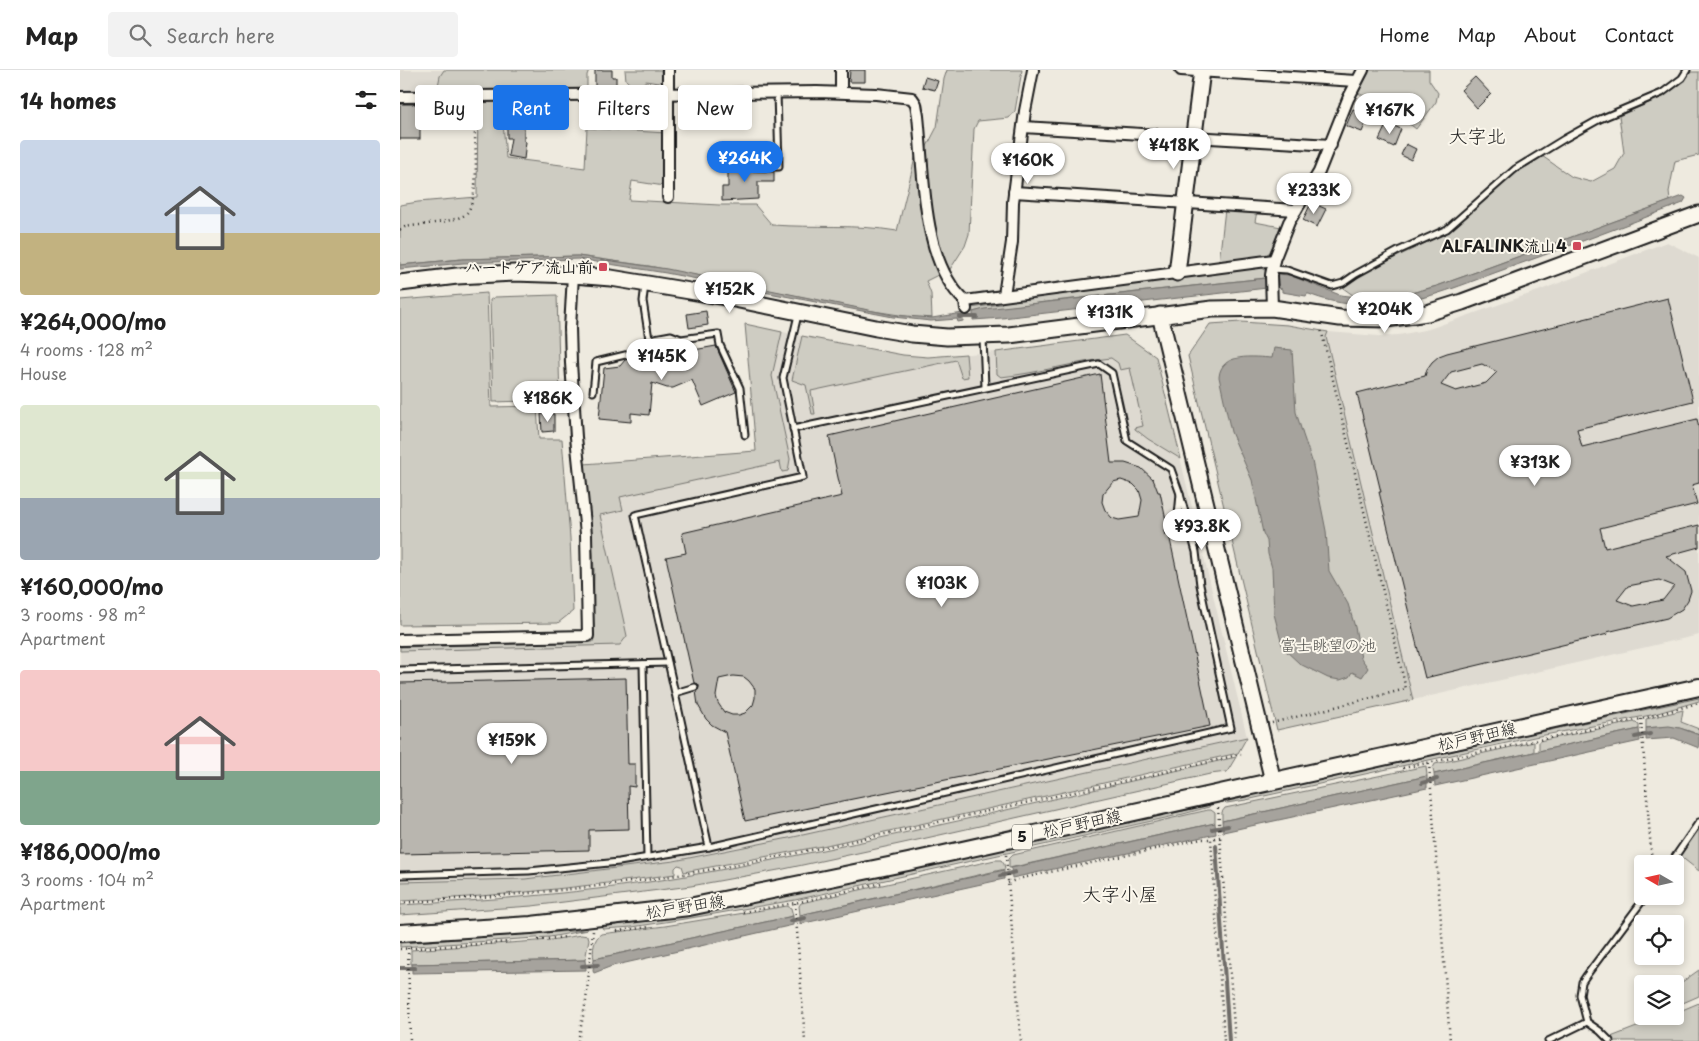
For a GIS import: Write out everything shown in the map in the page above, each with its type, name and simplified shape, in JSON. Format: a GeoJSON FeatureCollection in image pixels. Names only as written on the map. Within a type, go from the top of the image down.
{"type":"FeatureCollection","features":[{"type":"Feature","properties":{"kind":"main road","name":"松戸野田線"},"geometry":{"type":"LineString","coordinates":[[400,933],[531,925],[689,907],[820,881],[1699,687]]}},
{"type":"Feature","properties":{"kind":"street"},"geometry":{"type":"LineString","coordinates":[[668,70],[668,196]]}},
{"type":"Feature","properties":{"kind":"street"},"geometry":{"type":"LineString","coordinates":[[841,70],[841,92]]}},
{"type":"Feature","properties":{"kind":"street"},"geometry":{"type":"LineString","coordinates":[[1004,295],[1012,242],[1014,192],[1033,70]]}},
{"type":"Feature","properties":{"kind":"street"},"geometry":{"type":"LineString","coordinates":[[1181,70],[1356,81]]}},
{"type":"Feature","properties":{"kind":"street"},"geometry":{"type":"LineString","coordinates":[[1272,308],[1272,268],[1288,222],[1319,172],[1356,81],[1363,70]]}},
{"type":"Feature","properties":{"kind":"street"},"geometry":{"type":"LineString","coordinates":[[1177,273],[1202,71]]}},
{"type":"Feature","properties":{"kind":"street"},"geometry":{"type":"LineString","coordinates":[[483,96],[841,92],[912,98],[916,104],[928,221],[933,245],[944,274],[966,305],[1004,295],[1177,273],[1272,268]]}},
{"type":"Feature","properties":{"kind":"street"},"geometry":{"type":"LineString","coordinates":[[400,96],[415,96]]}},
{"type":"Feature","properties":{"kind":"street"},"geometry":{"type":"LineString","coordinates":[[1023,127],[1331,145]]}},
{"type":"Feature","properties":{"kind":"street"},"geometry":{"type":"LineString","coordinates":[[1014,192],[1296,210]]}},
{"type":"Feature","properties":{"kind":"street"},"geometry":{"type":"LineString","coordinates":[[400,283],[482,274],[573,275],[646,283],[912,334],[947,337],[1009,335],[1212,309],[1272,308],[1340,318],[1372,320],[1400,318],[1427,313],[1462,302],[1699,214]]}},
{"type":"Feature","properties":{"kind":"street"},"geometry":{"type":"LineString","coordinates":[[400,640],[588,636],[586,534],[571,363],[570,328],[573,275]]}},
{"type":"Feature","properties":{"kind":"street"},"geometry":{"type":"LineString","coordinates":[[1160,315],[1273,781]]}},
{"type":"Feature","properties":{"kind":"lane"},"geometry":{"type":"LineString","coordinates":[[1272,268],[1288,270],[1332,286],[1344,283],[1356,274],[1400,250],[1447,229],[1515,169],[1600,119],[1662,93],[1682,78],[1687,70]]}},
{"type":"Feature","properties":{"kind":"lane"},"geometry":{"type":"LineString","coordinates":[[758,167],[778,167],[777,92]]}},
{"type":"Feature","properties":{"kind":"lane"},"geometry":{"type":"LineString","coordinates":[[593,392],[596,362],[646,350],[649,339],[642,301],[646,283]]}},
{"type":"Feature","properties":{"kind":"lane"},"geometry":{"type":"LineString","coordinates":[[709,847],[635,515],[803,477],[783,378],[798,312]]}},
{"type":"Feature","properties":{"kind":"lane"},"geometry":{"type":"LineString","coordinates":[[649,339],[671,335],[681,339],[718,334],[720,345],[740,388],[745,435]]}},
{"type":"Feature","properties":{"kind":"lane"},"geometry":{"type":"LineString","coordinates":[[983,336],[985,388]]}},
{"type":"Feature","properties":{"kind":"lane"},"geometry":{"type":"LineString","coordinates":[[400,876],[529,871],[619,862],[709,847],[1231,728],[1200,585],[1196,552],[1171,469],[1127,441],[1112,374],[1099,364],[793,429]]}},
{"type":"Feature","properties":{"kind":"lane"},"geometry":{"type":"LineString","coordinates":[[1168,531],[1178,516],[1180,494]]}},
{"type":"Feature","properties":{"kind":"lane"},"geometry":{"type":"LineString","coordinates":[[400,670],[668,663]]}},
{"type":"Feature","properties":{"kind":"lane"},"geometry":{"type":"LineString","coordinates":[[643,664],[647,857]]}},
{"type":"Feature","properties":{"kind":"lane"},"geometry":{"type":"LineString","coordinates":[[675,693],[695,687]]}},
{"type":"Feature","properties":{"kind":"lane"},"geometry":{"type":"LineString","coordinates":[[1676,855],[1699,822]]}},
{"type":"Feature","properties":{"kind":"lane"},"geometry":{"type":"LineString","coordinates":[[1610,1041],[1588,1022],[1580,995],[1582,982],[1639,905]]}},
{"type":"Feature","properties":{"kind":"lane"},"geometry":{"type":"LineString","coordinates":[[1548,1041],[1588,1022]]}},
{"type":"Feature","properties":{"kind":"path"},"geometry":{"type":"LineString","coordinates":[[400,230],[406,226],[453,218],[463,215],[469,210],[474,198],[476,180],[474,130]]}},
{"type":"Feature","properties":{"kind":"path"},"geometry":{"type":"LineString","coordinates":[[1272,723],[1406,689],[1321,328]]}},
{"type":"Feature","properties":{"kind":"path"},"geometry":{"type":"LineString","coordinates":[[1641,719],[1651,855]]}},
{"type":"Feature","properties":{"kind":"path"},"geometry":{"type":"LineString","coordinates":[[400,903],[583,888],[654,879],[739,864],[870,837],[1241,754]]}},
{"type":"Feature","properties":{"kind":"path"},"geometry":{"type":"LineString","coordinates":[[1429,763],[1450,1041]]}},
{"type":"Feature","properties":{"kind":"path"},"geometry":{"type":"LineString","coordinates":[[1219,821],[1235,1041]]}},
{"type":"Feature","properties":{"kind":"path"},"geometry":{"type":"LineString","coordinates":[[1008,882],[1201,839],[1211,839],[1220,835]]}},
{"type":"Feature","properties":{"kind":"path"},"geometry":{"type":"LineString","coordinates":[[1211,839],[1224,1041]]}},
{"type":"Feature","properties":{"kind":"path"},"geometry":{"type":"LineString","coordinates":[[1006,855],[1020,1041]]}},
{"type":"Feature","properties":{"kind":"path"},"geometry":{"type":"LineString","coordinates":[[795,903],[805,1041]]}},
{"type":"Feature","properties":{"kind":"path"},"geometry":{"type":"LineString","coordinates":[[578,1041],[589,977],[589,960],[594,932],[592,919]]}},
{"type":"Feature","properties":{"kind":"path"},"geometry":{"type":"LineString","coordinates":[[408,948],[410,1041]]}},
{"type":"Feature","properties":{"kind":"shaded area"},"geometry":{"type":"Polygon","coordinates":[[[400,70],[474,70],[474,85],[415,85],[415,91],[400,91],[400,70]]]}},
{"type":"Feature","properties":{"kind":"shaded area"},"geometry":{"type":"Polygon","coordinates":[[[1683,196],[1686,198],[1683,203],[1434,295],[1408,301],[1362,305],[1340,303],[1309,294],[1306,296],[1282,292],[1282,289],[1279,288],[1277,274],[1289,275],[1340,295],[1367,298],[1404,295],[1437,286],[1683,196]]]}},
{"type":"Feature","properties":{"kind":"shaded area"},"geometry":{"type":"Polygon","coordinates":[[[1667,242],[1699,258],[1699,635],[1413,700],[1326,336],[1328,332],[1379,336],[1399,335],[1429,329],[1538,291],[1667,242]]]}},
{"type":"Feature","properties":{"kind":"shaded area"},"geometry":{"type":"Polygon","coordinates":[[[578,256],[667,269],[893,315],[932,318],[963,313],[963,321],[958,322],[957,319],[931,321],[893,317],[666,273],[578,259],[463,263],[400,269],[400,265],[462,259],[578,256]]]}},
{"type":"Feature","properties":{"kind":"shaded area"},"geometry":{"type":"Polygon","coordinates":[[[1266,278],[1267,288],[973,320],[973,312],[984,309],[1266,278]]]}},
{"type":"Feature","properties":{"kind":"shaded area"},"geometry":{"type":"Polygon","coordinates":[[[745,324],[849,346],[928,357],[996,352],[1125,335],[1156,357],[1247,737],[789,838],[674,861],[525,879],[400,887],[400,647],[593,642],[594,570],[584,464],[756,451],[745,324]]]}},
{"type":"Feature","properties":{"kind":"shaded area"},"geometry":{"type":"Polygon","coordinates":[[[1274,348],[1292,350],[1296,412],[1312,461],[1326,531],[1329,571],[1348,604],[1361,658],[1368,668],[1362,677],[1352,672],[1349,677],[1340,680],[1328,678],[1300,664],[1282,645],[1274,614],[1272,568],[1267,541],[1263,533],[1252,480],[1231,432],[1219,377],[1221,369],[1226,363],[1248,357],[1272,358],[1274,348]]]}},
{"type":"Feature","properties":{"kind":"shaded area"},"geometry":{"type":"Polygon","coordinates":[[[1669,726],[1699,735],[1699,748],[1674,738],[1646,740],[1646,728],[1669,726]]]}},
{"type":"Feature","properties":{"kind":"shaded area"},"geometry":{"type":"Polygon","coordinates":[[[1639,729],[1640,741],[1435,786],[1434,774],[1639,729]]]}},
{"type":"Feature","properties":{"kind":"shaded area"},"geometry":{"type":"Polygon","coordinates":[[[1427,776],[1427,788],[1223,832],[1222,821],[1427,776]]]}},
{"type":"Feature","properties":{"kind":"shaded area"},"geometry":{"type":"Polygon","coordinates":[[[1215,823],[1216,834],[1012,878],[1011,868],[1215,823]]]}},
{"type":"Feature","properties":{"kind":"shaded area"},"geometry":{"type":"Polygon","coordinates":[[[1004,870],[1004,879],[800,924],[800,915],[1004,870]]]}},
{"type":"Feature","properties":{"kind":"shaded area"},"geometry":{"type":"Polygon","coordinates":[[[793,916],[793,925],[612,966],[594,973],[593,971],[594,959],[793,916]]]}},
{"type":"Feature","properties":{"kind":"shaded area"},"geometry":{"type":"Polygon","coordinates":[[[585,960],[586,970],[412,973],[412,964],[585,960]]]}},
{"type":"Feature","properties":{"kind":"green space"},"geometry":{"type":"Polygon","coordinates":[[[444,70],[589,70],[587,85],[579,85],[579,90],[569,90],[569,85],[493,85],[493,91],[483,91],[483,85],[438,85],[440,76],[444,70]]]}},
{"type":"Feature","properties":{"kind":"green space"},"geometry":{"type":"Polygon","coordinates":[[[625,70],[661,70],[662,81],[658,83],[646,81],[640,85],[631,85],[626,80],[625,70]]]}},
{"type":"Feature","properties":{"kind":"green space"},"geometry":{"type":"Polygon","coordinates":[[[947,70],[1022,70],[1015,111],[1009,118],[978,121],[974,129],[969,234],[965,246],[949,271],[936,237],[928,206],[923,154],[937,127],[947,70]]]}},
{"type":"Feature","properties":{"kind":"green space"},"geometry":{"type":"Polygon","coordinates":[[[1370,70],[1429,70],[1429,80],[1438,93],[1436,102],[1416,129],[1373,108],[1376,102],[1358,93],[1370,70]]]}},
{"type":"Feature","properties":{"kind":"green space"},"geometry":{"type":"Polygon","coordinates":[[[1691,72],[1699,72],[1699,155],[1675,161],[1669,192],[1670,201],[1437,286],[1404,295],[1383,298],[1357,298],[1343,288],[1367,271],[1442,235],[1456,226],[1513,175],[1542,156],[1572,177],[1591,182],[1615,169],[1624,153],[1619,116],[1668,93],[1691,72]]]}},
{"type":"Feature","properties":{"kind":"green space"},"geometry":{"type":"Polygon","coordinates":[[[493,99],[493,130],[504,130],[506,158],[585,168],[587,130],[666,133],[664,186],[632,181],[629,200],[755,205],[772,225],[851,227],[897,231],[917,150],[940,274],[926,281],[931,294],[932,318],[867,310],[649,266],[578,256],[462,259],[400,265],[400,205],[477,197],[478,130],[483,130],[483,100],[493,99]]]}},
{"type":"Feature","properties":{"kind":"green space"},"geometry":{"type":"Polygon","coordinates":[[[1225,209],[1257,211],[1255,222],[1281,227],[1270,252],[1266,255],[1219,262],[1225,209]]]}},
{"type":"Feature","properties":{"kind":"green space"},"geometry":{"type":"Polygon","coordinates":[[[1261,267],[1265,270],[1266,278],[971,312],[970,308],[1001,304],[1002,302],[1261,267]]]}},
{"type":"Feature","properties":{"kind":"green space"},"geometry":{"type":"Polygon","coordinates":[[[487,293],[491,407],[537,406],[539,439],[562,439],[570,538],[573,611],[558,623],[400,625],[400,300],[487,293]]]}},
{"type":"Feature","properties":{"kind":"green space"},"geometry":{"type":"Polygon","coordinates":[[[557,295],[560,400],[493,402],[490,300],[495,297],[557,295]]]}},
{"type":"Feature","properties":{"kind":"green space","name":"富士眺望の池"},"geometry":{"type":"Polygon","coordinates":[[[1241,322],[1288,325],[1328,332],[1326,337],[1413,700],[1277,730],[1188,356],[1210,324],[1241,322]]]}},
{"type":"Feature","properties":{"kind":"green space"},"geometry":{"type":"Polygon","coordinates":[[[745,324],[782,332],[772,376],[790,459],[788,471],[782,472],[780,462],[620,497],[623,510],[600,515],[627,636],[620,645],[400,651],[400,647],[593,642],[594,570],[584,464],[756,451],[745,324]]]}},
{"type":"Feature","properties":{"kind":"green space"},"geometry":{"type":"Polygon","coordinates":[[[1125,335],[1156,357],[1181,459],[1135,429],[1143,426],[1130,368],[1120,370],[1118,363],[1111,358],[1001,377],[997,374],[996,352],[1125,335]]]}},
{"type":"Feature","properties":{"kind":"green space"},"geometry":{"type":"Polygon","coordinates":[[[802,336],[903,355],[928,357],[966,354],[968,377],[962,378],[956,360],[811,391],[815,414],[812,414],[806,385],[792,380],[802,336]]]}},
{"type":"Feature","properties":{"kind":"green space"},"geometry":{"type":"Polygon","coordinates":[[[1699,698],[1699,701],[1651,715],[1534,737],[1246,800],[1224,802],[1225,800],[1699,698]]]}},
{"type":"Feature","properties":{"kind":"green space"},"geometry":{"type":"Polygon","coordinates":[[[1683,710],[1681,722],[1699,729],[1699,735],[1673,727],[1646,728],[1646,719],[1683,710]]]}},
{"type":"Feature","properties":{"kind":"green space"},"geometry":{"type":"Polygon","coordinates":[[[1634,722],[1639,725],[1639,729],[1539,751],[1539,741],[1634,722]]]}},
{"type":"Feature","properties":{"kind":"green space"},"geometry":{"type":"Polygon","coordinates":[[[1247,737],[1238,753],[822,846],[684,872],[682,866],[678,865],[675,868],[675,874],[641,879],[503,894],[400,901],[400,882],[525,879],[674,861],[789,838],[1247,737]]]}},
{"type":"Feature","properties":{"kind":"green space"},"geometry":{"type":"Polygon","coordinates":[[[1534,742],[1534,752],[1434,774],[1433,768],[1435,764],[1534,742]]]}},
{"type":"Feature","properties":{"kind":"green space"},"geometry":{"type":"Polygon","coordinates":[[[1236,757],[1227,772],[1210,774],[784,869],[691,886],[532,906],[400,915],[400,905],[576,892],[645,883],[820,851],[1236,757]]]}},
{"type":"Feature","properties":{"kind":"green space"},"geometry":{"type":"Polygon","coordinates":[[[1426,766],[1427,776],[1222,821],[1222,812],[1225,808],[1426,766]]]}},
{"type":"Feature","properties":{"kind":"green space"},"geometry":{"type":"Polygon","coordinates":[[[1210,805],[1209,807],[1183,814],[795,900],[632,927],[603,929],[602,927],[691,914],[779,898],[1210,805]]]}},
{"type":"Feature","properties":{"kind":"green space"},"geometry":{"type":"Polygon","coordinates":[[[1208,810],[1215,813],[1215,823],[1009,868],[1009,859],[1013,855],[1208,810]]]}},
{"type":"Feature","properties":{"kind":"green space"},"geometry":{"type":"Polygon","coordinates":[[[1699,827],[1699,871],[1684,859],[1684,855],[1681,855],[1699,827]]]}},
{"type":"Feature","properties":{"kind":"green space"},"geometry":{"type":"Polygon","coordinates":[[[1001,860],[1005,869],[800,915],[799,906],[801,903],[1001,860]]]}},
{"type":"Feature","properties":{"kind":"green space"},"geometry":{"type":"Polygon","coordinates":[[[787,906],[791,908],[793,916],[594,959],[594,945],[601,934],[665,926],[787,906]]]}},
{"type":"Feature","properties":{"kind":"green space"},"geometry":{"type":"Polygon","coordinates":[[[587,930],[550,937],[400,947],[400,943],[587,930]]]}},
{"type":"Feature","properties":{"kind":"green space"},"geometry":{"type":"Polygon","coordinates":[[[581,935],[588,936],[589,939],[585,960],[411,964],[411,950],[551,940],[581,935]]]}},
{"type":"Feature","properties":{"kind":"green space"},"geometry":{"type":"Polygon","coordinates":[[[1699,970],[1699,996],[1684,1003],[1684,981],[1699,970]]]}},
{"type":"Feature","properties":{"kind":"green space"},"geometry":{"type":"Polygon","coordinates":[[[1699,1003],[1699,1041],[1613,1041],[1611,1037],[1642,1025],[1684,1025],[1684,1009],[1699,1003]]]}},
{"type":"Feature","properties":{"kind":"building"},"geometry":{"type":"Polygon","coordinates":[[[595,70],[612,70],[612,77],[616,77],[616,85],[595,85],[595,70]]]}},
{"type":"Feature","properties":{"kind":"building"},"geometry":{"type":"Polygon","coordinates":[[[850,70],[865,70],[865,82],[849,82],[850,70]]]}},
{"type":"Feature","properties":{"kind":"building"},"geometry":{"type":"Polygon","coordinates":[[[925,77],[938,81],[935,90],[922,87],[925,77]]]}},
{"type":"Feature","properties":{"kind":"building"},"geometry":{"type":"Polygon","coordinates":[[[1475,77],[1491,94],[1477,108],[1461,90],[1475,77]]]}},
{"type":"Feature","properties":{"kind":"building"},"geometry":{"type":"Polygon","coordinates":[[[400,104],[415,104],[415,130],[420,130],[420,139],[400,139],[400,104]]]}},
{"type":"Feature","properties":{"kind":"building"},"geometry":{"type":"Polygon","coordinates":[[[1353,109],[1369,115],[1362,132],[1346,126],[1353,109]]]}},
{"type":"Feature","properties":{"kind":"building"},"geometry":{"type":"Polygon","coordinates":[[[1387,123],[1401,129],[1394,147],[1379,140],[1387,123]]]}},
{"type":"Feature","properties":{"kind":"building"},"geometry":{"type":"Polygon","coordinates":[[[507,130],[524,130],[524,141],[526,142],[524,159],[508,156],[511,138],[507,138],[507,130]]]}},
{"type":"Feature","properties":{"kind":"building"},"geometry":{"type":"Polygon","coordinates":[[[1406,144],[1416,149],[1411,160],[1401,155],[1406,144]]]}},
{"type":"Feature","properties":{"kind":"building"},"geometry":{"type":"Polygon","coordinates":[[[735,166],[753,166],[753,171],[774,172],[774,182],[758,182],[758,199],[722,201],[722,187],[728,187],[728,169],[735,169],[735,166]]]}},
{"type":"Feature","properties":{"kind":"building"},"geometry":{"type":"Polygon","coordinates":[[[1333,180],[1343,185],[1337,201],[1323,194],[1328,183],[1331,185],[1333,180]]]}},
{"type":"Feature","properties":{"kind":"building"},"geometry":{"type":"Polygon","coordinates":[[[1311,203],[1326,209],[1317,227],[1303,220],[1311,203]]]}},
{"type":"Feature","properties":{"kind":"building"},"geometry":{"type":"Polygon","coordinates":[[[1668,298],[1693,401],[1577,429],[1582,447],[1697,419],[1699,429],[1699,483],[1692,485],[1697,504],[1600,528],[1605,548],[1699,525],[1699,547],[1666,556],[1686,572],[1691,591],[1682,609],[1667,618],[1607,632],[1608,634],[1425,678],[1379,492],[1381,492],[1357,393],[1425,376],[1432,362],[1439,356],[1668,298]],[[1482,364],[1451,372],[1441,385],[1456,391],[1486,383],[1497,372],[1482,364]],[[1659,580],[1628,586],[1617,600],[1633,606],[1663,600],[1674,586],[1659,580]]]}},
{"type":"Feature","properties":{"kind":"building"},"geometry":{"type":"Polygon","coordinates":[[[706,311],[708,325],[689,328],[687,314],[706,311]]]}},
{"type":"Feature","properties":{"kind":"building"},"geometry":{"type":"Polygon","coordinates":[[[716,346],[736,392],[703,406],[692,380],[673,388],[652,383],[649,415],[631,413],[631,422],[599,419],[604,368],[620,366],[625,360],[632,358],[636,360],[659,356],[666,351],[677,353],[716,346]]]}},
{"type":"Feature","properties":{"kind":"building"},"geometry":{"type":"Polygon","coordinates":[[[1100,374],[1111,463],[1125,463],[1141,468],[1153,479],[1158,492],[1160,492],[1167,525],[1164,532],[1169,535],[1210,726],[745,821],[725,732],[712,725],[706,719],[698,705],[696,691],[699,686],[694,683],[666,557],[686,553],[682,533],[842,496],[829,436],[1100,374]],[[1121,480],[1113,482],[1103,494],[1102,502],[1105,510],[1112,518],[1119,520],[1139,517],[1142,500],[1139,490],[1133,484],[1121,480]],[[733,676],[719,679],[716,696],[724,712],[739,715],[745,713],[753,705],[755,689],[744,677],[733,676]]]}},
{"type":"Feature","properties":{"kind":"building"},"geometry":{"type":"Polygon","coordinates":[[[541,414],[554,414],[554,431],[542,432],[541,414]]]}},
{"type":"Feature","properties":{"kind":"building"},"geometry":{"type":"Polygon","coordinates":[[[626,678],[628,764],[635,764],[635,787],[628,786],[629,829],[589,830],[589,850],[400,854],[400,683],[626,678]]]}},
{"type":"Feature","properties":{"kind":"waterway"},"geometry":{"type":"LineString","coordinates":[[959,317],[977,317]]}},
{"type":"Feature","properties":{"kind":"waterway"},"geometry":{"type":"LineString","coordinates":[[1635,737],[1650,734]]}},
{"type":"Feature","properties":{"kind":"waterway"},"geometry":{"type":"LineString","coordinates":[[1422,783],[1437,779]]}},
{"type":"Feature","properties":{"kind":"waterway"},"geometry":{"type":"LineString","coordinates":[[1212,829],[1228,826]]}},
{"type":"Feature","properties":{"kind":"waterway"},"geometry":{"type":"LineString","coordinates":[[1216,846],[1229,1041]]}},
{"type":"Feature","properties":{"kind":"waterway"},"geometry":{"type":"LineString","coordinates":[[1000,876],[1015,872]]}},
{"type":"Feature","properties":{"kind":"waterway"},"geometry":{"type":"LineString","coordinates":[[790,921],[805,918]]}},
{"type":"Feature","properties":{"kind":"waterway"},"geometry":{"type":"LineString","coordinates":[[582,966],[598,965]]}},
{"type":"Feature","properties":{"kind":"waterway"},"geometry":{"type":"LineString","coordinates":[[400,968],[415,968]]}},
{"type":"Feature","properties":{"kind":"place","name":"ALFALINK流山4"},"geometry":{"type":"Point","coordinates":[1577,246]}},
{"type":"Feature","properties":{"kind":"place","name":"ハートケア流山前"},"geometry":{"type":"Point","coordinates":[603,267]}},
{"type":"Feature","properties":{"kind":"district","name":"大字北"},"geometry":{"type":"Point","coordinates":[1477,136]}},
{"type":"Feature","properties":{"kind":"district","name":"大字小屋"},"geometry":{"type":"Point","coordinates":[1120,894]}}]}
